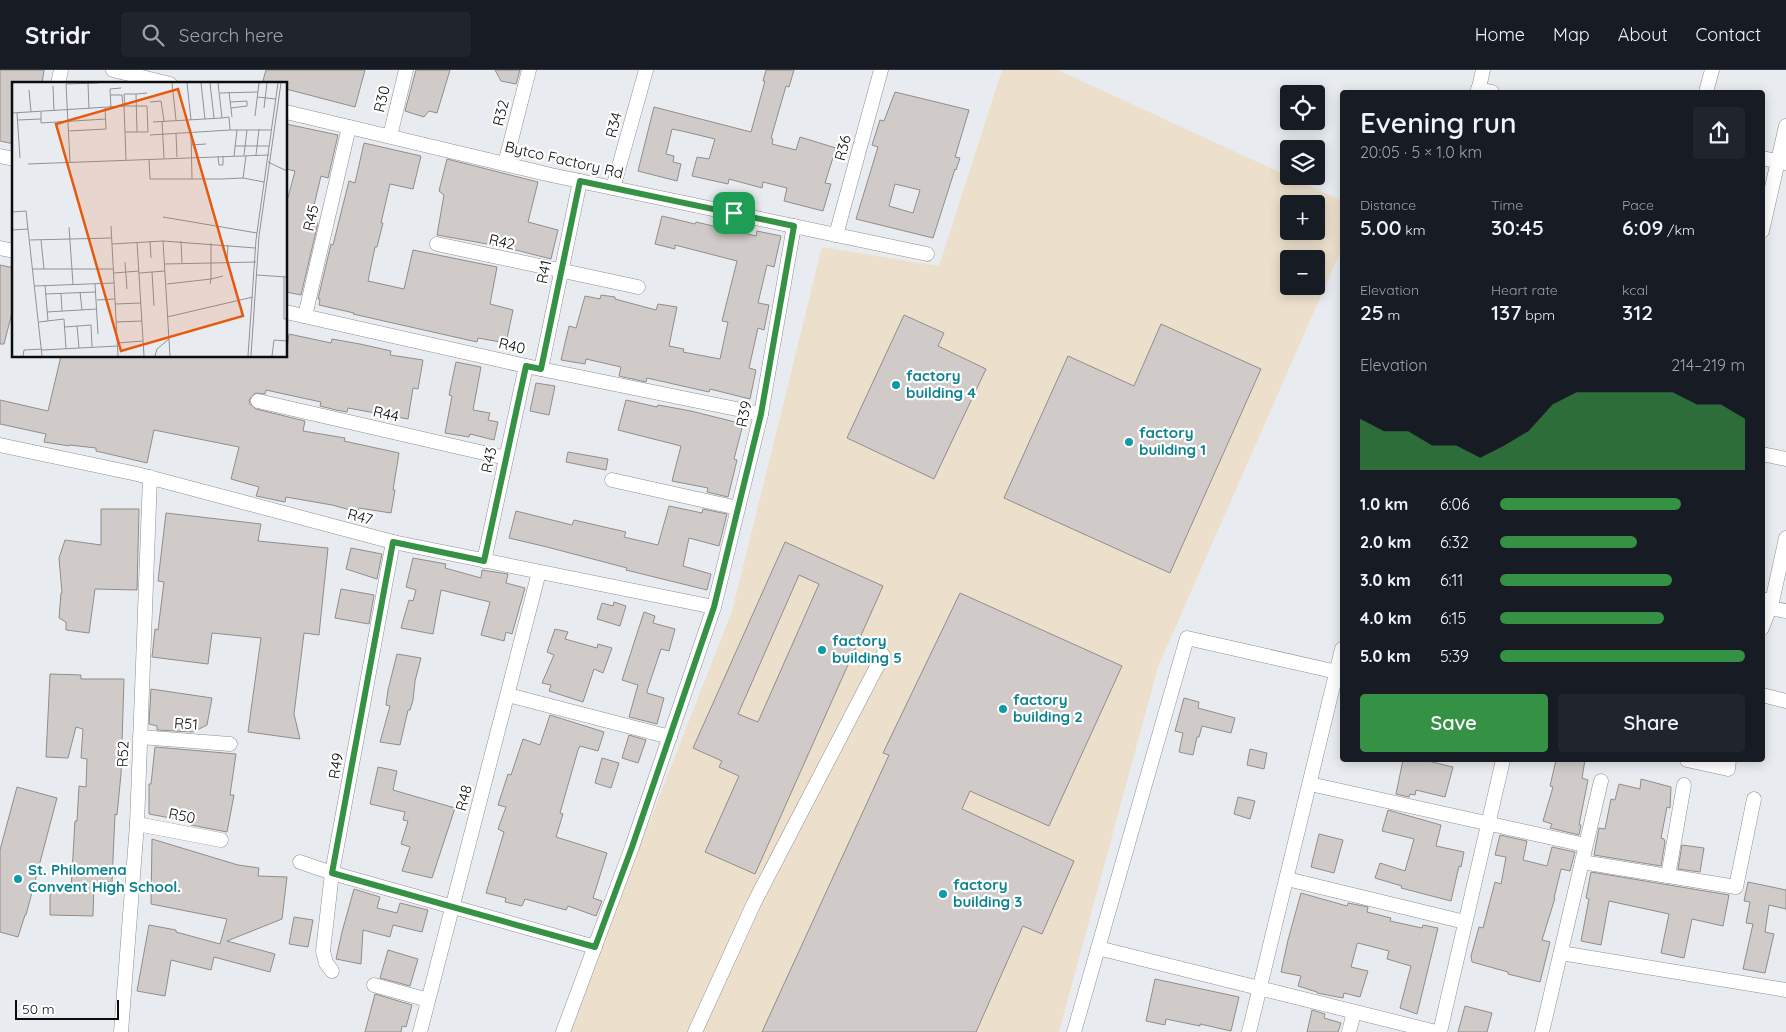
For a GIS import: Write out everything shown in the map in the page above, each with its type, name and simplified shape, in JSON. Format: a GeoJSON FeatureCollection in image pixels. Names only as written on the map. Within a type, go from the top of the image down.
{"type":"FeatureCollection","features":[{"type":"Feature","properties":{"kind":"street"},"geometry":{"type":"LineString","coordinates":[[113,70],[162,82]]}},
{"type":"Feature","properties":{"kind":"street","name":"R30"},"geometry":{"type":"LineString","coordinates":[[390,136],[406,70]]}},
{"type":"Feature","properties":{"kind":"street","name":"R32"},"geometry":{"type":"LineString","coordinates":[[506,164],[529,70]]}},
{"type":"Feature","properties":{"kind":"street","name":"R34"},"geometry":{"type":"LineString","coordinates":[[613,188],[646,70]]}},
{"type":"Feature","properties":{"kind":"street","name":"R36"},"geometry":{"type":"LineString","coordinates":[[836,235],[881,70]]}},
{"type":"Feature","properties":{"kind":"street"},"geometry":{"type":"LineString","coordinates":[[1483,70],[1483,90]]}},
{"type":"Feature","properties":{"kind":"street"},"geometry":{"type":"LineString","coordinates":[[1707,90],[1712,70]]}},
{"type":"Feature","properties":{"kind":"street","name":"Bytco Factory Rd"},"geometry":{"type":"LineString","coordinates":[[288,112],[580,181],[927,254]]}},
{"type":"Feature","properties":{"kind":"street"},"geometry":{"type":"LineString","coordinates":[[1765,221],[1782,162],[1786,126]]}},
{"type":"Feature","properties":{"kind":"street","name":"R45"},"geometry":{"type":"LineString","coordinates":[[305,316],[349,127]]}},
{"type":"Feature","properties":{"kind":"street"},"geometry":{"type":"LineString","coordinates":[[1765,159],[1782,162]]}},
{"type":"Feature","properties":{"kind":"street","name":"R41"},"geometry":{"type":"LineString","coordinates":[[541,369],[580,181]]}},
{"type":"Feature","properties":{"kind":"street","name":"R39"},"geometry":{"type":"LineString","coordinates":[[563,1032],[632,847],[714,607],[761,414],[794,226]]}},
{"type":"Feature","properties":{"kind":"street","name":"R42"},"geometry":{"type":"LineString","coordinates":[[436,244],[638,287]]}},
{"type":"Feature","properties":{"kind":"street","name":"R40"},"geometry":{"type":"LineString","coordinates":[[288,312],[526,366],[761,414]]}},
{"type":"Feature","properties":{"kind":"street","name":"R43"},"geometry":{"type":"LineString","coordinates":[[484,561],[526,366]]}},
{"type":"Feature","properties":{"kind":"street","name":"R44"},"geometry":{"type":"LineString","coordinates":[[258,401],[506,458]]}},
{"type":"Feature","properties":{"kind":"street","name":"R47"},"geometry":{"type":"LineString","coordinates":[[0,445],[150,477],[393,542],[714,607]]}},
{"type":"Feature","properties":{"kind":"street"},"geometry":{"type":"LineString","coordinates":[[1765,455],[1786,459]]}},
{"type":"Feature","properties":{"kind":"street","name":"R52"},"geometry":{"type":"LineString","coordinates":[[121,1032],[137,824],[150,477]]}},
{"type":"Feature","properties":{"kind":"street"},"geometry":{"type":"LineString","coordinates":[[612,480],[738,508]]}},
{"type":"Feature","properties":{"kind":"street"},"geometry":{"type":"LineString","coordinates":[[1765,620],[1773,599],[1786,538]]}},
{"type":"Feature","properties":{"kind":"street","name":"R49"},"geometry":{"type":"LineString","coordinates":[[332,971],[326,963],[323,952],[332,873],[393,542]]}},
{"type":"Feature","properties":{"kind":"street","name":"R48"},"geometry":{"type":"LineString","coordinates":[[425,1031],[428,1000],[540,572]]}},
{"type":"Feature","properties":{"kind":"street"},"geometry":{"type":"LineString","coordinates":[[1773,599],[1786,612]]}},
{"type":"Feature","properties":{"kind":"street"},"geometry":{"type":"LineString","coordinates":[[1074,1032],[1187,638],[1337,672]]}},
{"type":"Feature","properties":{"kind":"street"},"geometry":{"type":"LineString","coordinates":[[695,1032],[754,903],[883,655]]}},
{"type":"Feature","properties":{"kind":"street"},"geometry":{"type":"LineString","coordinates":[[1249,1032],[1340,658]]}},
{"type":"Feature","properties":{"kind":"street"},"geometry":{"type":"LineString","coordinates":[[508,695],[670,737]]}},
{"type":"Feature","properties":{"kind":"street"},"geometry":{"type":"LineString","coordinates":[[1765,696],[1786,701]]}},
{"type":"Feature","properties":{"kind":"street","name":"R51"},"geometry":{"type":"LineString","coordinates":[[140,737],[230,744]]}},
{"type":"Feature","properties":{"kind":"street"},"geometry":{"type":"LineString","coordinates":[[1440,1032],[1503,762]]}},
{"type":"Feature","properties":{"kind":"street"},"geometry":{"type":"LineString","coordinates":[[1696,762],[1728,769],[1729,762]]}},
{"type":"Feature","properties":{"kind":"street"},"geometry":{"type":"LineString","coordinates":[[1542,1032],[1601,781]]}},
{"type":"Feature","properties":{"kind":"street"},"geometry":{"type":"LineString","coordinates":[[1310,784],[1585,845]]}},
{"type":"Feature","properties":{"kind":"street"},"geometry":{"type":"LineString","coordinates":[[1668,876],[1684,784]]}},
{"type":"Feature","properties":{"kind":"street"},"geometry":{"type":"LineString","coordinates":[[1582,862],[1736,887],[1754,799]]}},
{"type":"Feature","properties":{"kind":"street","name":"R50"},"geometry":{"type":"LineString","coordinates":[[137,824],[221,840]]}},
{"type":"Feature","properties":{"kind":"street"},"geometry":{"type":"LineString","coordinates":[[300,862],[332,873],[595,947]]}},
{"type":"Feature","properties":{"kind":"street"},"geometry":{"type":"LineString","coordinates":[[1287,879],[1465,922]]}},
{"type":"Feature","properties":{"kind":"street"},"geometry":{"type":"LineString","coordinates":[[1098,948],[1436,1032]]}},
{"type":"Feature","properties":{"kind":"street"},"geometry":{"type":"LineString","coordinates":[[1560,953],[1786,990]]}},
{"type":"Feature","properties":{"kind":"street"},"geometry":{"type":"LineString","coordinates":[[374,985],[428,1000]]}},
{"type":"Feature","properties":{"kind":"street"},"geometry":{"type":"LineString","coordinates":[[1348,1032],[1354,1012]]}},
{"type":"Feature","properties":{"kind":"shaded area"},"geometry":{"type":"Polygon","coordinates":[[[1002,70],[1058,70],[1280,172],[1280,185],[1307,185],[1340,200],[1340,253],[1325,287],[1325,250],[1280,250],[1280,295],[1321,295],[1158,667],[1059,1032],[567,1032],[732,611],[822,247],[939,266],[1002,70]]]}},
{"type":"Feature","properties":{"kind":"building"},"geometry":{"type":"Polygon","coordinates":[[[0,70],[44,70],[42,82],[12,82],[12,144],[0,141],[0,70]]]}},
{"type":"Feature","properties":{"kind":"building"},"geometry":{"type":"Polygon","coordinates":[[[266,70],[365,70],[355,107],[288,90],[288,82],[263,82],[266,70]]]}},
{"type":"Feature","properties":{"kind":"building"},"geometry":{"type":"Polygon","coordinates":[[[416,70],[450,70],[437,113],[429,111],[424,117],[405,111],[416,70]]]}},
{"type":"Feature","properties":{"kind":"building"},"geometry":{"type":"Polygon","coordinates":[[[495,70],[520,70],[516,84],[501,81],[495,70]]]}},
{"type":"Feature","properties":{"kind":"building"},"geometry":{"type":"Polygon","coordinates":[[[766,70],[794,70],[789,87],[786,86],[771,138],[773,139],[772,144],[796,150],[800,137],[836,148],[825,183],[831,184],[823,211],[784,201],[787,188],[763,182],[762,188],[729,179],[728,184],[692,176],[697,157],[709,159],[715,139],[682,131],[672,129],[666,154],[674,156],[673,162],[681,164],[677,181],[638,171],[654,107],[751,132],[765,81],[763,81],[766,70]]]}},
{"type":"Feature","properties":{"kind":"building"},"geometry":{"type":"Polygon","coordinates":[[[895,92],[969,110],[955,157],[960,158],[933,238],[856,219],[878,147],[872,145],[880,120],[884,121],[895,92]],[[895,184],[889,206],[913,213],[920,190],[895,184]]]}},
{"type":"Feature","properties":{"kind":"building"},"geometry":{"type":"Polygon","coordinates":[[[288,124],[338,135],[328,178],[321,176],[310,222],[318,223],[301,295],[288,292],[288,197],[295,171],[288,169],[288,124]]]}},
{"type":"Feature","properties":{"kind":"building"},"geometry":{"type":"Polygon","coordinates":[[[364,143],[421,156],[413,189],[390,184],[381,223],[383,223],[377,247],[375,247],[368,281],[404,289],[413,250],[497,267],[490,304],[513,310],[506,343],[478,338],[477,342],[319,305],[320,299],[318,299],[331,244],[333,245],[349,181],[355,183],[364,143]]]}},
{"type":"Feature","properties":{"kind":"building"},"geometry":{"type":"Polygon","coordinates":[[[447,159],[538,182],[528,222],[558,230],[551,259],[504,247],[437,235],[444,195],[439,191],[447,159]]]}},
{"type":"Feature","properties":{"kind":"building"},"geometry":{"type":"Polygon","coordinates":[[[662,216],[756,236],[757,231],[781,236],[774,267],[767,265],[758,303],[769,305],[764,330],[758,328],[749,368],[756,370],[750,399],[710,389],[709,392],[647,378],[646,382],[619,376],[621,367],[586,359],[585,364],[561,360],[569,326],[576,328],[585,296],[600,299],[601,295],[615,297],[615,299],[656,310],[658,304],[677,307],[669,346],[684,349],[683,352],[720,359],[728,322],[722,321],[737,261],[675,245],[675,249],[655,244],[662,216]]]}},
{"type":"Feature","properties":{"kind":"building"},"geometry":{"type":"Polygon","coordinates":[[[0,265],[12,268],[12,313],[4,344],[0,344],[0,265]]]}},
{"type":"Feature","properties":{"kind":"building"},"geometry":{"type":"Polygon","coordinates":[[[904,315],[944,333],[938,346],[986,369],[934,479],[847,438],[904,315]]]}},
{"type":"Feature","properties":{"kind":"building","name":"factory building 1"},"geometry":{"type":"Polygon","coordinates":[[[1161,324],[1261,369],[1170,573],[1004,498],[1068,356],[1134,386],[1161,324]]]}},
{"type":"Feature","properties":{"kind":"building"},"geometry":{"type":"Polygon","coordinates":[[[289,334],[331,343],[332,339],[391,351],[390,355],[423,360],[418,389],[413,388],[408,419],[348,408],[347,412],[336,410],[320,406],[321,402],[266,390],[265,394],[255,393],[249,400],[250,404],[256,409],[305,421],[303,431],[345,438],[344,441],[399,453],[391,513],[359,508],[358,512],[332,505],[286,497],[285,502],[256,496],[259,487],[231,479],[239,447],[154,430],[147,463],[96,451],[96,448],[44,442],[46,434],[0,424],[0,400],[48,411],[61,358],[288,358],[289,334]]]}},
{"type":"Feature","properties":{"kind":"building"},"geometry":{"type":"Polygon","coordinates":[[[456,362],[481,367],[473,410],[490,413],[488,420],[498,422],[494,440],[470,434],[469,437],[445,433],[452,396],[449,395],[456,362]]]}},
{"type":"Feature","properties":{"kind":"building"},"geometry":{"type":"Polygon","coordinates":[[[536,383],[555,386],[549,415],[530,411],[536,383]]]}},
{"type":"Feature","properties":{"kind":"building"},"geometry":{"type":"Polygon","coordinates":[[[626,400],[657,407],[658,405],[691,411],[743,424],[734,459],[737,460],[728,497],[707,492],[708,488],[672,481],[681,446],[618,430],[626,400]]]}},
{"type":"Feature","properties":{"kind":"building"},"geometry":{"type":"Polygon","coordinates":[[[568,452],[608,459],[606,470],[566,462],[568,452]]]}},
{"type":"Feature","properties":{"kind":"building"},"geometry":{"type":"Polygon","coordinates":[[[669,506],[702,513],[703,509],[727,514],[719,546],[689,538],[683,566],[711,574],[707,590],[509,538],[516,511],[572,525],[574,520],[626,532],[624,537],[658,545],[669,506]]]}},
{"type":"Feature","properties":{"kind":"building"},"geometry":{"type":"Polygon","coordinates":[[[101,509],[139,509],[137,590],[95,589],[89,633],[66,630],[66,622],[59,618],[62,593],[59,558],[65,540],[101,545],[101,509]]]}},
{"type":"Feature","properties":{"kind":"building"},"geometry":{"type":"Polygon","coordinates":[[[166,513],[261,524],[258,541],[328,548],[319,635],[304,633],[294,714],[300,739],[248,732],[261,638],[212,633],[208,664],[152,657],[155,629],[158,630],[164,582],[158,581],[166,513]]]}},
{"type":"Feature","properties":{"kind":"building","name":"factory building 5"},"geometry":{"type":"Polygon","coordinates":[[[785,542],[883,586],[755,874],[705,852],[739,776],[719,767],[722,761],[693,748],[785,542]],[[799,575],[738,714],[758,722],[819,584],[799,575]]]}},
{"type":"Feature","properties":{"kind":"building"},"geometry":{"type":"Polygon","coordinates":[[[351,548],[382,554],[377,579],[346,569],[351,548]]]}},
{"type":"Feature","properties":{"kind":"building"},"geometry":{"type":"Polygon","coordinates":[[[413,558],[446,564],[445,568],[481,578],[482,570],[508,574],[506,583],[525,588],[512,634],[506,632],[504,641],[481,635],[490,602],[441,590],[433,634],[401,628],[409,600],[413,601],[416,590],[406,587],[413,558]]]}},
{"type":"Feature","properties":{"kind":"building"},"geometry":{"type":"Polygon","coordinates":[[[341,589],[374,595],[369,624],[335,618],[341,589]]]}},
{"type":"Feature","properties":{"kind":"building"},"geometry":{"type":"Polygon","coordinates":[[[960,593],[1122,666],[1049,826],[970,791],[962,809],[1074,861],[1042,934],[1023,926],[976,1032],[762,1032],[889,755],[883,753],[960,593]]]}},
{"type":"Feature","properties":{"kind":"building"},"geometry":{"type":"Polygon","coordinates":[[[614,602],[626,606],[620,626],[597,619],[602,603],[613,606],[614,602]]]}},
{"type":"Feature","properties":{"kind":"building"},"geometry":{"type":"Polygon","coordinates":[[[644,612],[655,616],[653,623],[675,629],[669,651],[661,649],[647,691],[647,693],[664,698],[657,724],[629,717],[638,685],[622,680],[644,612]]]}},
{"type":"Feature","properties":{"kind":"building"},"geometry":{"type":"Polygon","coordinates":[[[555,629],[568,632],[565,639],[597,648],[598,644],[612,648],[603,673],[594,669],[583,702],[549,691],[551,685],[542,683],[554,655],[547,652],[555,629]]]}},
{"type":"Feature","properties":{"kind":"building"},"geometry":{"type":"Polygon","coordinates":[[[397,654],[421,658],[415,681],[413,700],[410,710],[408,710],[400,745],[380,742],[390,706],[386,705],[388,690],[397,654]]]}},
{"type":"Feature","properties":{"kind":"building"},"geometry":{"type":"Polygon","coordinates":[[[50,674],[81,675],[81,679],[124,679],[121,774],[117,815],[115,814],[112,882],[94,882],[93,916],[50,915],[50,890],[71,890],[79,786],[86,787],[87,759],[81,758],[83,729],[76,727],[68,758],[46,757],[50,674]]]}},
{"type":"Feature","properties":{"kind":"building"},"geometry":{"type":"Polygon","coordinates":[[[151,689],[212,698],[207,725],[193,732],[157,730],[157,726],[149,724],[151,689]]]}},
{"type":"Feature","properties":{"kind":"building"},"geometry":{"type":"Polygon","coordinates":[[[1184,698],[1199,702],[1198,708],[1235,718],[1231,733],[1202,726],[1199,737],[1197,737],[1193,755],[1179,752],[1183,733],[1175,731],[1184,698]]]}},
{"type":"Feature","properties":{"kind":"building"},"geometry":{"type":"Polygon","coordinates":[[[550,715],[604,732],[598,751],[580,746],[578,750],[560,813],[563,814],[556,837],[607,853],[593,898],[602,901],[596,916],[568,906],[566,910],[525,899],[522,906],[505,902],[506,898],[486,893],[504,832],[498,829],[506,807],[498,805],[508,774],[511,775],[523,739],[540,745],[550,715]]]}},
{"type":"Feature","properties":{"kind":"building"},"geometry":{"type":"Polygon","coordinates":[[[629,735],[646,740],[638,763],[622,758],[629,735]]]}},
{"type":"Feature","properties":{"kind":"building"},"geometry":{"type":"Polygon","coordinates":[[[155,747],[236,754],[230,795],[234,795],[227,832],[191,825],[192,822],[149,814],[149,784],[151,784],[155,747]]]}},
{"type":"Feature","properties":{"kind":"building"},"geometry":{"type":"Polygon","coordinates":[[[1250,749],[1267,753],[1264,769],[1247,765],[1250,749]]]}},
{"type":"Feature","properties":{"kind":"building"},"geometry":{"type":"Polygon","coordinates":[[[602,758],[619,763],[611,788],[595,783],[602,758]]]}},
{"type":"Feature","properties":{"kind":"building"},"geometry":{"type":"Polygon","coordinates":[[[1403,762],[1432,762],[1453,767],[1445,797],[1416,790],[1415,795],[1410,794],[1409,797],[1396,794],[1403,762]]]}},
{"type":"Feature","properties":{"kind":"building"},"geometry":{"type":"Polygon","coordinates":[[[1556,762],[1585,762],[1582,778],[1588,780],[1579,825],[1581,825],[1579,835],[1550,828],[1552,824],[1543,821],[1553,787],[1550,786],[1556,762]]]}},
{"type":"Feature","properties":{"kind":"building"},"geometry":{"type":"Polygon","coordinates":[[[378,767],[397,771],[393,790],[455,808],[432,878],[402,871],[410,847],[401,844],[408,821],[403,820],[405,812],[370,804],[378,767]]]}},
{"type":"Feature","properties":{"kind":"building"},"geometry":{"type":"Polygon","coordinates":[[[1641,779],[1671,787],[1670,808],[1667,807],[1661,838],[1665,842],[1661,866],[1594,855],[1599,828],[1605,829],[1611,799],[1615,800],[1619,784],[1640,789],[1641,779]]]}},
{"type":"Feature","properties":{"kind":"building","name":"St. Philomena Convent High School."},"geometry":{"type":"Polygon","coordinates":[[[17,787],[57,798],[26,915],[18,937],[0,932],[0,850],[17,787]]]}},
{"type":"Feature","properties":{"kind":"building"},"geometry":{"type":"Polygon","coordinates":[[[1238,797],[1255,801],[1250,819],[1234,814],[1238,797]]]}},
{"type":"Feature","properties":{"kind":"building"},"geometry":{"type":"Polygon","coordinates":[[[1388,810],[1441,825],[1436,846],[1464,852],[1451,901],[1401,888],[1402,886],[1375,878],[1380,863],[1405,871],[1414,839],[1382,831],[1388,810]]]}},
{"type":"Feature","properties":{"kind":"building"},"geometry":{"type":"Polygon","coordinates":[[[1319,834],[1343,840],[1334,873],[1311,867],[1319,834]]]}},
{"type":"Feature","properties":{"kind":"building"},"geometry":{"type":"Polygon","coordinates":[[[1500,835],[1527,841],[1523,860],[1547,866],[1552,847],[1575,852],[1570,871],[1561,869],[1555,898],[1542,940],[1550,942],[1540,982],[1472,962],[1471,956],[1479,927],[1483,928],[1495,882],[1501,884],[1506,857],[1495,855],[1500,835]]]}},
{"type":"Feature","properties":{"kind":"building"},"geometry":{"type":"Polygon","coordinates":[[[152,839],[238,865],[259,868],[258,876],[287,877],[282,919],[227,941],[275,954],[270,972],[214,957],[211,970],[171,960],[165,996],[137,991],[149,925],[176,930],[176,932],[220,944],[227,919],[151,904],[152,839]]]}},
{"type":"Feature","properties":{"kind":"building"},"geometry":{"type":"Polygon","coordinates":[[[1682,845],[1704,848],[1700,872],[1678,869],[1682,845]]]}},
{"type":"Feature","properties":{"kind":"building"},"geometry":{"type":"Polygon","coordinates":[[[1591,872],[1729,895],[1723,926],[1692,919],[1684,958],[1661,953],[1669,914],[1609,901],[1601,945],[1581,941],[1589,899],[1586,898],[1591,872]]]}},
{"type":"Feature","properties":{"kind":"building"},"geometry":{"type":"Polygon","coordinates":[[[1748,882],[1786,890],[1786,909],[1769,905],[1765,932],[1774,934],[1765,973],[1743,969],[1753,924],[1746,923],[1750,902],[1744,901],[1748,882]]]}},
{"type":"Feature","properties":{"kind":"building"},"geometry":{"type":"Polygon","coordinates":[[[354,889],[380,897],[377,908],[397,913],[400,903],[428,910],[422,932],[393,925],[390,937],[363,930],[361,964],[336,959],[354,889]]]}},
{"type":"Feature","properties":{"kind":"building"},"geometry":{"type":"Polygon","coordinates":[[[1301,893],[1347,906],[1348,903],[1368,907],[1367,912],[1391,918],[1390,921],[1422,928],[1423,925],[1438,928],[1417,1014],[1400,1008],[1411,966],[1387,959],[1389,951],[1357,944],[1351,967],[1368,971],[1360,997],[1344,993],[1343,998],[1317,993],[1298,986],[1301,976],[1281,972],[1301,893]]]}},
{"type":"Feature","properties":{"kind":"building"},"geometry":{"type":"Polygon","coordinates":[[[294,917],[313,920],[308,947],[289,944],[294,917]]]}},
{"type":"Feature","properties":{"kind":"building"},"geometry":{"type":"Polygon","coordinates":[[[388,950],[418,959],[410,986],[380,978],[388,950]]]}},
{"type":"Feature","properties":{"kind":"building"},"geometry":{"type":"Polygon","coordinates":[[[1155,979],[1239,997],[1231,1031],[1166,1019],[1165,1025],[1146,1021],[1155,979]]]}},
{"type":"Feature","properties":{"kind":"building"},"geometry":{"type":"Polygon","coordinates":[[[375,994],[412,1005],[406,1027],[402,1026],[401,1032],[365,1032],[375,994]]]}},
{"type":"Feature","properties":{"kind":"building"},"geometry":{"type":"Polygon","coordinates":[[[1465,1006],[1492,1013],[1487,1032],[1458,1032],[1465,1006]]]}},
{"type":"Feature","properties":{"kind":"building"},"geometry":{"type":"Polygon","coordinates":[[[1312,1010],[1325,1014],[1324,1018],[1341,1023],[1338,1032],[1307,1032],[1312,1010]]]}},
{"type":"Feature","properties":{"kind":"place","name":"factory building 4"},"geometry":{"type":"Point","coordinates":[896,385]}},
{"type":"Feature","properties":{"kind":"place","name":"factory building 1"},"geometry":{"type":"Point","coordinates":[1129,442]}},
{"type":"Feature","properties":{"kind":"place","name":"factory building 5"},"geometry":{"type":"Point","coordinates":[822,650]}},
{"type":"Feature","properties":{"kind":"place","name":"factory building 2"},"geometry":{"type":"Point","coordinates":[1003,709]}},
{"type":"Feature","properties":{"kind":"place","name":"St. Philomena Convent High School."},"geometry":{"type":"Point","coordinates":[18,879]}},
{"type":"Feature","properties":{"kind":"place","name":"factory building 3"},"geometry":{"type":"Point","coordinates":[943,894]}},
{"type":"Feature","properties":{"kind":"route"},"geometry":{"type":"LineString","coordinates":[[580,181],[734,213],[794,226],[761,414],[714,607],[632,847],[595,947],[332,873],[393,542],[484,561],[526,366],[541,369],[580,181]]}}]}
